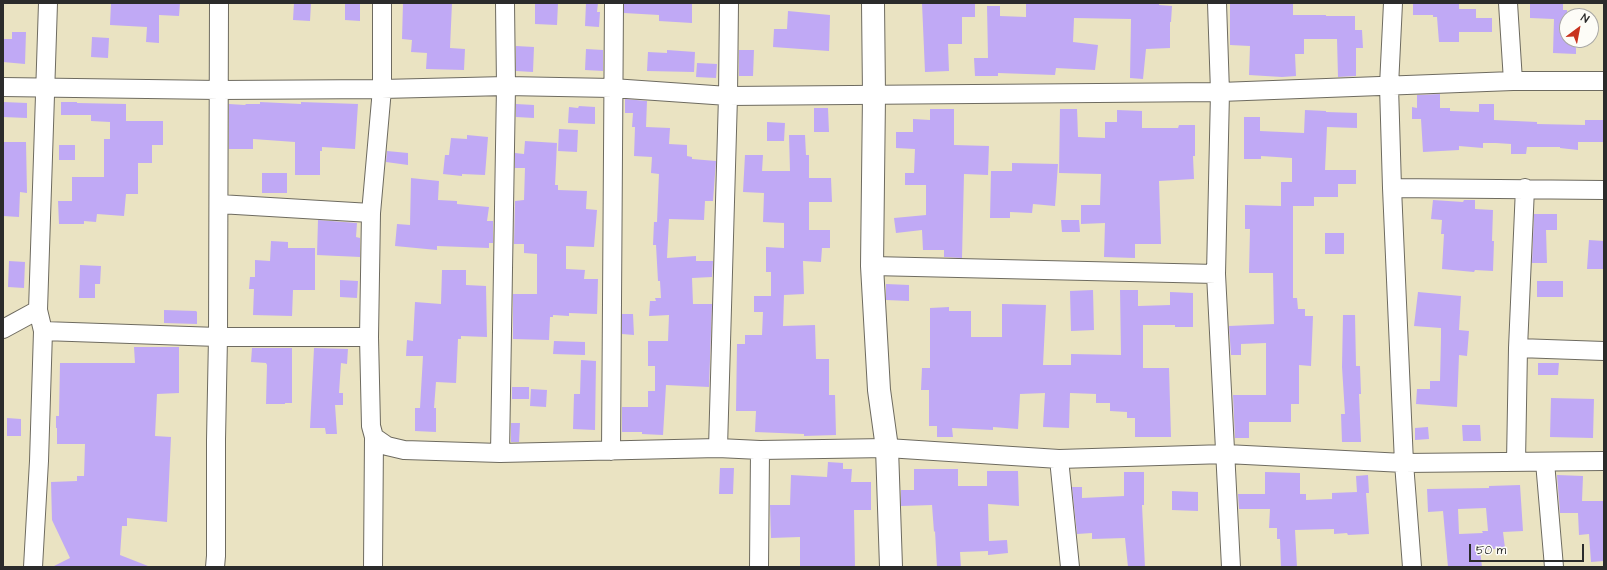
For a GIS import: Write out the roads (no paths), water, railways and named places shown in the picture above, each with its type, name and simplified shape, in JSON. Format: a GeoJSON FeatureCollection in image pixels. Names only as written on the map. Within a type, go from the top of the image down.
{"type":"FeatureCollection","features":[{"type":"Feature","properties":{"kind":"street"},"geometry":{"type":"LineString","coordinates":[[32,567],[39,461],[43,332],[38,310],[48,3]]}},
{"type":"Feature","properties":{"kind":"street"},"geometry":{"type":"LineString","coordinates":[[214,567],[216,556],[218,337],[219,3]]}},
{"type":"Feature","properties":{"kind":"street"},"geometry":{"type":"LineString","coordinates":[[373,567],[374,437],[371,426],[369,337],[371,213],[382,89],[382,3]]}},
{"type":"Feature","properties":{"kind":"street"},"geometry":{"type":"LineString","coordinates":[[500,453],[506,86],[505,3]]}},
{"type":"Feature","properties":{"kind":"street"},"geometry":{"type":"LineString","coordinates":[[611,451],[612,88],[614,3]]}},
{"type":"Feature","properties":{"kind":"street"},"geometry":{"type":"LineString","coordinates":[[718,448],[728,96],[729,3]]}},
{"type":"Feature","properties":{"kind":"street"},"geometry":{"type":"LineString","coordinates":[[873,3],[874,95],[872,266],[879,390],[886,448],[891,567]]}},
{"type":"Feature","properties":{"kind":"street"},"geometry":{"type":"LineString","coordinates":[[1217,3],[1220,92],[1216,274],[1231,567]]}},
{"type":"Feature","properties":{"kind":"street"},"geometry":{"type":"LineString","coordinates":[[1393,3],[1389,86],[1392,188],[1404,463],[1412,567]]}},
{"type":"Feature","properties":{"kind":"street"},"geometry":{"type":"LineString","coordinates":[[1508,3],[1513,82]]}},
{"type":"Feature","properties":{"kind":"street"},"geometry":{"type":"LineString","coordinates":[[3,87],[219,90],[382,89],[506,86],[612,88],[728,96],[1220,92],[1513,82],[1604,81]]}},
{"type":"Feature","properties":{"kind":"street"},"geometry":{"type":"LineString","coordinates":[[1392,188],[1525,188],[1604,190]]}},
{"type":"Feature","properties":{"kind":"street"},"geometry":{"type":"LineString","coordinates":[[1516,462],[1518,348],[1525,188]]}},
{"type":"Feature","properties":{"kind":"street"},"geometry":{"type":"LineString","coordinates":[[219,204],[371,213]]}},
{"type":"Feature","properties":{"kind":"street"},"geometry":{"type":"LineString","coordinates":[[872,266],[1216,274]]}},
{"type":"Feature","properties":{"kind":"street"},"geometry":{"type":"LineString","coordinates":[[3,329],[38,310]]}},
{"type":"Feature","properties":{"kind":"street"},"geometry":{"type":"LineString","coordinates":[[43,332],[218,337],[369,337]]}},
{"type":"Feature","properties":{"kind":"street"},"geometry":{"type":"LineString","coordinates":[[1518,348],[1604,351]]}},
{"type":"Feature","properties":{"kind":"street"},"geometry":{"type":"LineString","coordinates":[[374,437],[387,446],[404,450],[500,453],[718,448],[760,450],[886,448],[1059,459],[1226,454],[1404,463],[1604,461]]}},
{"type":"Feature","properties":{"kind":"street"},"geometry":{"type":"LineString","coordinates":[[759,567],[760,450]]}},
{"type":"Feature","properties":{"kind":"street"},"geometry":{"type":"LineString","coordinates":[[1059,459],[1070,567]]}},
{"type":"Feature","properties":{"kind":"street"},"geometry":{"type":"LineString","coordinates":[[1545,462],[1554,567]]}}]}
